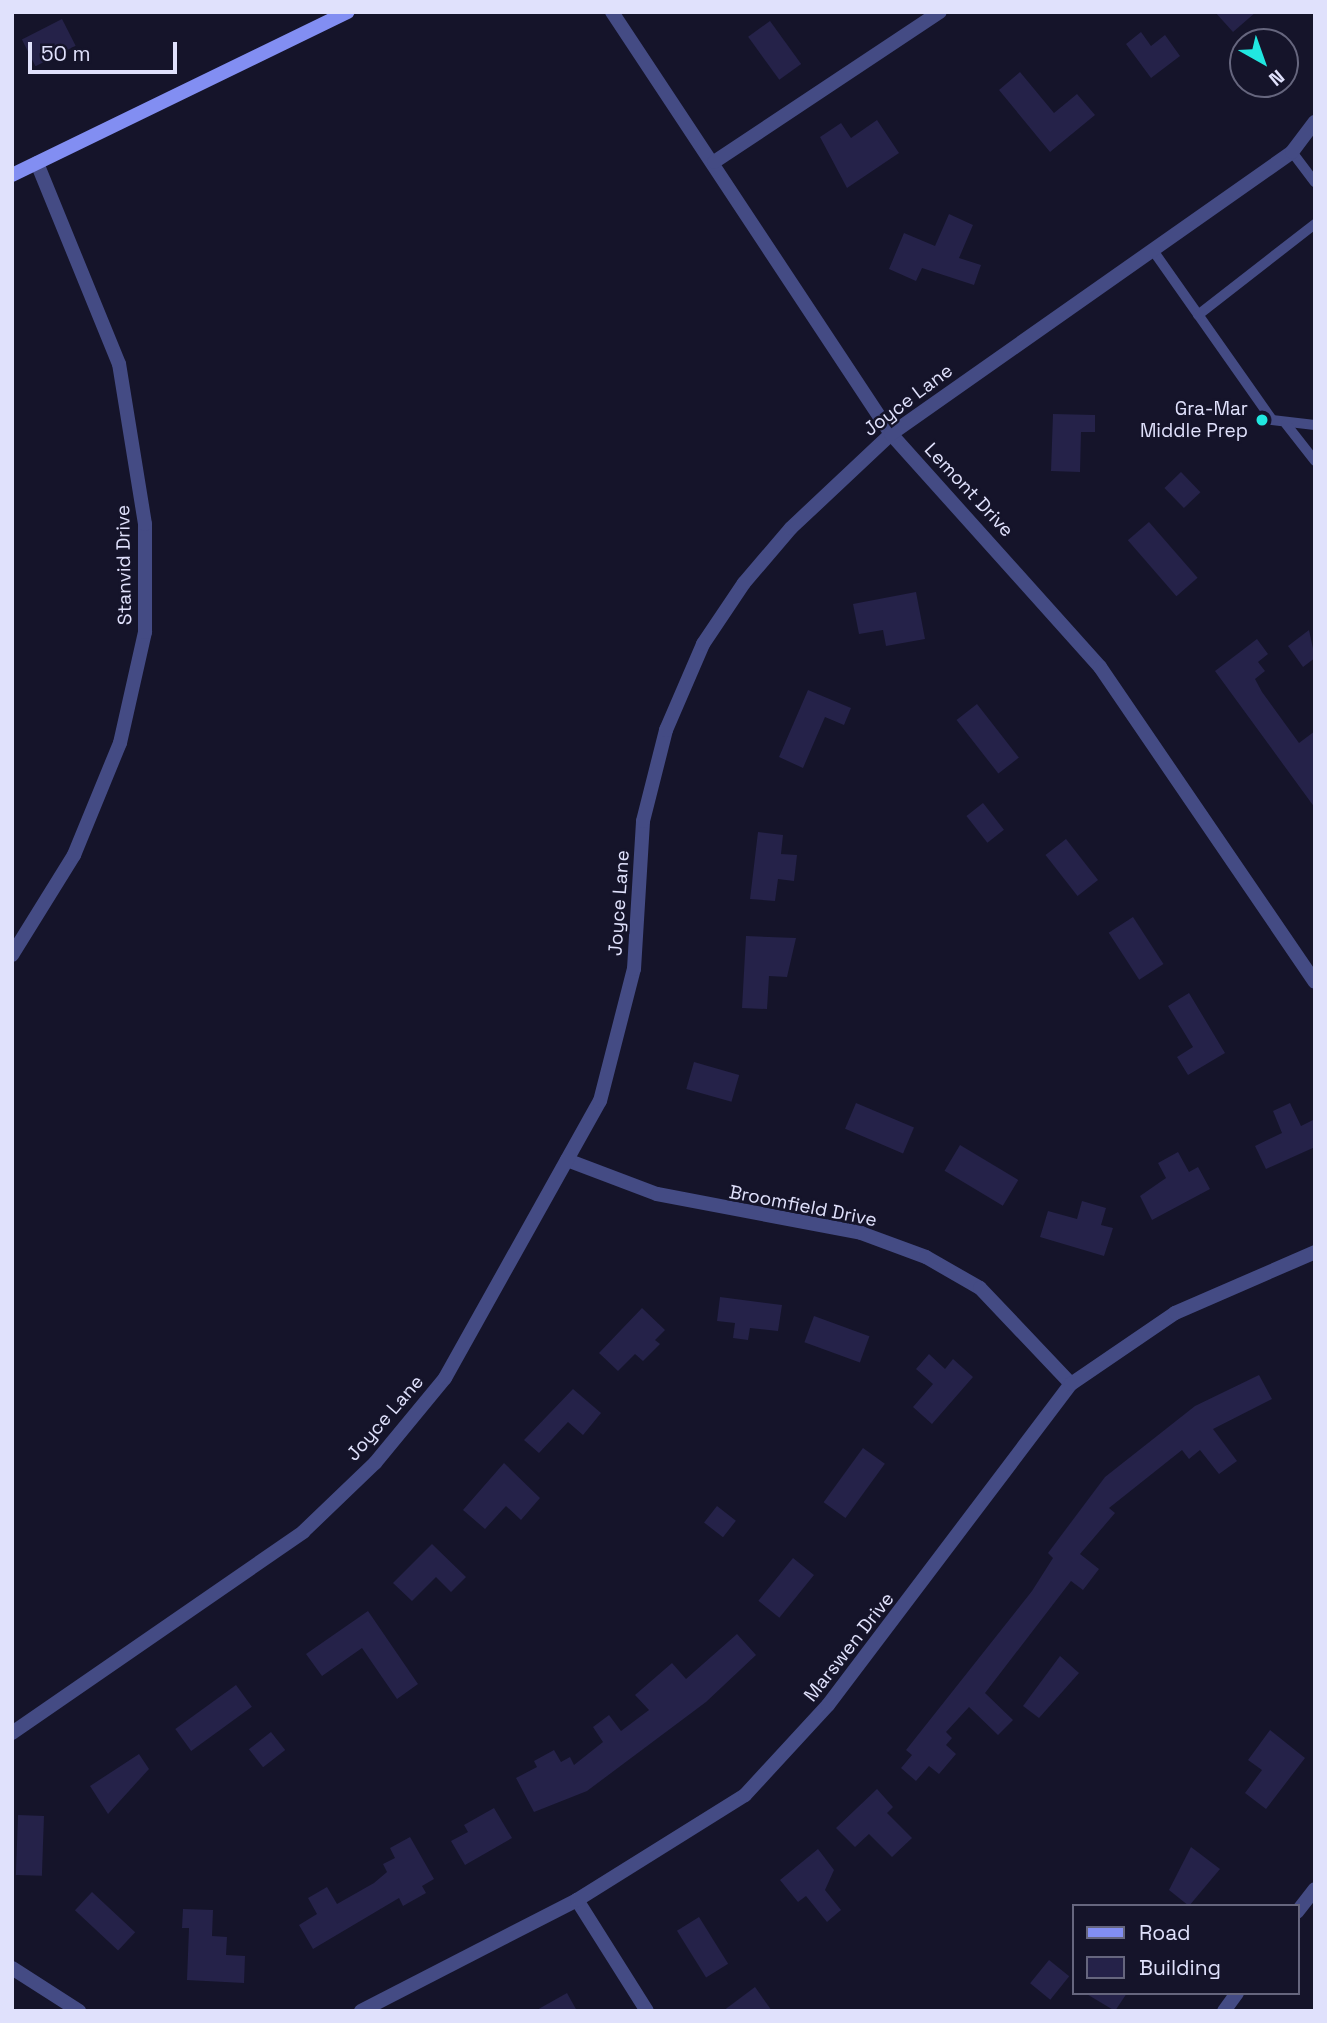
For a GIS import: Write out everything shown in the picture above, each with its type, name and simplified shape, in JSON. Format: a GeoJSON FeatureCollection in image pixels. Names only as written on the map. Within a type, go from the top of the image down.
{"type":"FeatureCollection","features":[{"type":"Feature","properties":{"kind":"main road"},"geometry":{"type":"LineString","coordinates":[[12,174],[347,12]]}},
{"type":"Feature","properties":{"kind":"street","name":"Lemont Drive"},"geometry":{"type":"LineString","coordinates":[[612,12],[714,162],[891,434],[1100,667],[1315,982]]}},
{"type":"Feature","properties":{"kind":"street"},"geometry":{"type":"LineString","coordinates":[[714,162],[940,12]]}},
{"type":"Feature","properties":{"kind":"street","name":"Joyce Lane"},"geometry":{"type":"LineString","coordinates":[[12,1733],[217,1596],[303,1532],[374,1463],[445,1378],[568,1160],[614,1063],[634,969],[643,821],[666,730],[703,644],[791,528],[891,434],[1292,152],[1315,122]]}},
{"type":"Feature","properties":{"kind":"street","name":"Stanvid Drive"},"geometry":{"type":"LineString","coordinates":[[12,955],[79,843],[120,743],[145,632],[145,524],[122,376],[37,163]]}},
{"type":"Feature","properties":{"kind":"street","name":"Broomfield Drive"},"geometry":{"type":"LineString","coordinates":[[568,1160],[657,1194],[861,1233],[926,1257],[980,1288],[1071,1384]]}},
{"type":"Feature","properties":{"kind":"street","name":"Marswen Drive"},"geometry":{"type":"LineString","coordinates":[[361,2011],[577,1900],[745,1795],[787,1753],[1071,1384],[1175,1313],[1315,1252]]}},
{"type":"Feature","properties":{"kind":"street"},"geometry":{"type":"LineString","coordinates":[[1299,1909],[1315,1889]]}},
{"type":"Feature","properties":{"kind":"street"},"geometry":{"type":"LineString","coordinates":[[577,1900],[647,2011]]}},
{"type":"Feature","properties":{"kind":"street"},"geometry":{"type":"LineString","coordinates":[[12,1968],[79,2011]]}},
{"type":"Feature","properties":{"kind":"street"},"geometry":{"type":"LineString","coordinates":[[1224,2011],[1236,1995]]}},
{"type":"Feature","properties":{"kind":"lane"},"geometry":{"type":"LineString","coordinates":[[1292,152],[1315,182]]}},
{"type":"Feature","properties":{"kind":"lane"},"geometry":{"type":"LineString","coordinates":[[1198,315],[1315,224]]}},
{"type":"Feature","properties":{"kind":"lane"},"geometry":{"type":"LineString","coordinates":[[1152,248],[1272,420],[1286,424],[1315,425]]}},
{"type":"Feature","properties":{"kind":"lane"},"geometry":{"type":"LineString","coordinates":[[1286,424],[1315,461]]}},
{"type":"Feature","properties":{"kind":"building"},"geometry":{"type":"Polygon","coordinates":[[[1215,12],[1256,12],[1238,28],[1229,28],[1215,12]]]}},
{"type":"Feature","properties":{"kind":"building"},"geometry":{"type":"Polygon","coordinates":[[[62,19],[76,46],[36,66],[22,39],[62,19]]]}},
{"type":"Feature","properties":{"kind":"building"},"geometry":{"type":"Polygon","coordinates":[[[770,21],[801,64],[779,80],[748,37],[770,21]]]}},
{"type":"Feature","properties":{"kind":"building"},"geometry":{"type":"Polygon","coordinates":[[[1141,32],[1151,46],[1165,35],[1180,56],[1151,78],[1126,44],[1141,32]]]}},
{"type":"Feature","properties":{"kind":"building"},"geometry":{"type":"Polygon","coordinates":[[[1020,72],[1054,113],[1077,94],[1095,115],[1050,152],[999,90],[1020,72]]]}},
{"type":"Feature","properties":{"kind":"building"},"geometry":{"type":"Polygon","coordinates":[[[877,120],[899,153],[847,188],[820,137],[841,123],[851,138],[877,120]]]}},
{"type":"Feature","properties":{"kind":"building"},"geometry":{"type":"Polygon","coordinates":[[[949,214],[973,225],[959,258],[981,265],[974,285],[922,268],[916,281],[889,269],[904,233],[935,246],[949,214]]]}},
{"type":"Feature","properties":{"kind":"building"},"geometry":{"type":"Polygon","coordinates":[[[1053,414],[1095,415],[1095,432],[1081,432],[1080,472],[1051,471],[1053,414]]]}},
{"type":"Feature","properties":{"kind":"building"},"geometry":{"type":"Polygon","coordinates":[[[1181,472],[1200,492],[1184,508],[1164,488],[1181,472]]]}},
{"type":"Feature","properties":{"kind":"building"},"geometry":{"type":"Polygon","coordinates":[[[1149,522],[1198,578],[1176,596],[1128,540],[1149,522]]]}},
{"type":"Feature","properties":{"kind":"building"},"geometry":{"type":"Polygon","coordinates":[[[916,592],[925,639],[886,646],[883,630],[859,634],[853,604],[916,592]]]}},
{"type":"Feature","properties":{"kind":"building"},"geometry":{"type":"Polygon","coordinates":[[[1309,630],[1315,658],[1303,667],[1288,646],[1309,630]]]}},
{"type":"Feature","properties":{"kind":"building"},"geometry":{"type":"Polygon","coordinates":[[[1257,639],[1268,654],[1258,662],[1265,671],[1255,679],[1262,692],[1299,743],[1315,731],[1315,808],[1215,671],[1257,639]]]}},
{"type":"Feature","properties":{"kind":"building"},"geometry":{"type":"Polygon","coordinates":[[[808,690],[851,708],[844,725],[825,717],[803,768],[779,757],[808,690]]]}},
{"type":"Feature","properties":{"kind":"building"},"geometry":{"type":"Polygon","coordinates":[[[977,704],[1019,758],[998,774],[957,720],[977,704]]]}},
{"type":"Feature","properties":{"kind":"building"},"geometry":{"type":"Polygon","coordinates":[[[983,803],[1004,830],[987,843],[966,816],[983,803]]]}},
{"type":"Feature","properties":{"kind":"building"},"geometry":{"type":"Polygon","coordinates":[[[758,832],[783,835],[781,854],[797,855],[794,881],[778,879],[775,901],[750,899],[758,832]]]}},
{"type":"Feature","properties":{"kind":"building"},"geometry":{"type":"Polygon","coordinates":[[[1066,839],[1098,880],[1078,896],[1046,855],[1066,839]]]}},
{"type":"Feature","properties":{"kind":"building"},"geometry":{"type":"Polygon","coordinates":[[[1133,917],[1163,964],[1139,980],[1109,933],[1133,917]]]}},
{"type":"Feature","properties":{"kind":"building"},"geometry":{"type":"Polygon","coordinates":[[[746,936],[796,938],[787,977],[769,976],[767,1009],[742,1008],[746,936]]]}},
{"type":"Feature","properties":{"kind":"building"},"geometry":{"type":"Polygon","coordinates":[[[1189,993],[1225,1053],[1188,1075],[1177,1057],[1193,1047],[1168,1006],[1189,993]]]}},
{"type":"Feature","properties":{"kind":"building"},"geometry":{"type":"Polygon","coordinates":[[[694,1062],[739,1075],[731,1102],[686,1089],[694,1062]]]}},
{"type":"Feature","properties":{"kind":"building"},"geometry":{"type":"Polygon","coordinates":[[[856,1103],[914,1128],[903,1153],[845,1129],[856,1103]]]}},
{"type":"Feature","properties":{"kind":"building"},"geometry":{"type":"Polygon","coordinates":[[[1290,1103],[1301,1126],[1315,1119],[1315,1147],[1266,1169],[1255,1146],[1282,1133],[1273,1111],[1290,1103]]]}},
{"type":"Feature","properties":{"kind":"building"},"geometry":{"type":"Polygon","coordinates":[[[960,1145],[1018,1180],[1003,1206],[945,1171],[960,1145]]]}},
{"type":"Feature","properties":{"kind":"building"},"geometry":{"type":"Polygon","coordinates":[[[1178,1152],[1189,1172],[1198,1167],[1210,1189],[1152,1220],[1140,1196],[1166,1178],[1158,1163],[1178,1152]]]}},
{"type":"Feature","properties":{"kind":"building"},"geometry":{"type":"Polygon","coordinates":[[[1082,1201],[1106,1208],[1101,1225],[1113,1228],[1104,1256],[1040,1237],[1048,1211],[1077,1219],[1082,1201]]]}},
{"type":"Feature","properties":{"kind":"building"},"geometry":{"type":"Polygon","coordinates":[[[720,1297],[782,1305],[778,1331],[750,1328],[748,1340],[733,1338],[735,1323],[717,1321],[720,1297]]]}},
{"type":"Feature","properties":{"kind":"building"},"geometry":{"type":"Polygon","coordinates":[[[642,1308],[665,1330],[655,1340],[660,1344],[643,1361],[635,1354],[618,1371],[599,1353],[642,1308]]]}},
{"type":"Feature","properties":{"kind":"building"},"geometry":{"type":"Polygon","coordinates":[[[814,1316],[869,1336],[860,1362],[804,1342],[814,1316]]]}},
{"type":"Feature","properties":{"kind":"building"},"geometry":{"type":"Polygon","coordinates":[[[929,1354],[945,1369],[953,1359],[973,1377],[932,1424],[913,1407],[933,1384],[916,1369],[929,1354]]]}},
{"type":"Feature","properties":{"kind":"building"},"geometry":{"type":"Polygon","coordinates":[[[1259,1375],[1272,1399],[1213,1429],[1237,1461],[1219,1474],[1200,1450],[1189,1459],[1182,1450],[1109,1508],[1115,1513],[1080,1554],[1099,1569],[1083,1590],[1071,1581],[985,1693],[1013,1720],[998,1735],[969,1707],[946,1732],[952,1738],[946,1745],[956,1754],[939,1774],[929,1766],[916,1781],[901,1768],[912,1755],[906,1750],[1032,1591],[1053,1558],[1048,1553],[1105,1477],[1195,1406],[1259,1375]]]}},
{"type":"Feature","properties":{"kind":"building"},"geometry":{"type":"Polygon","coordinates":[[[573,1389],[601,1413],[583,1435],[568,1422],[539,1453],[524,1440],[573,1389]]]}},
{"type":"Feature","properties":{"kind":"building"},"geometry":{"type":"Polygon","coordinates":[[[863,1448],[885,1464],[845,1518],[824,1502],[863,1448]]]}},
{"type":"Feature","properties":{"kind":"building"},"geometry":{"type":"Polygon","coordinates":[[[504,1463],[540,1498],[521,1520],[506,1506],[485,1529],[463,1510],[504,1463]]]}},
{"type":"Feature","properties":{"kind":"building"},"geometry":{"type":"Polygon","coordinates":[[[717,1506],[736,1521],[723,1537],[704,1523],[717,1506]]]}},
{"type":"Feature","properties":{"kind":"building"},"geometry":{"type":"Polygon","coordinates":[[[432,1544],[466,1577],[451,1592],[436,1577],[412,1601],[393,1583],[432,1544]]]}},
{"type":"Feature","properties":{"kind":"building"},"geometry":{"type":"Polygon","coordinates":[[[793,1558],[814,1575],[779,1618],[758,1601],[793,1558]]]}},
{"type":"Feature","properties":{"kind":"building"},"geometry":{"type":"Polygon","coordinates":[[[368,1611],[418,1684],[397,1699],[362,1648],[322,1676],[306,1654],[368,1611]]]}},
{"type":"Feature","properties":{"kind":"building"},"geometry":{"type":"Polygon","coordinates":[[[737,1634],[756,1655],[706,1702],[587,1791],[534,1812],[516,1778],[537,1767],[534,1761],[554,1750],[561,1762],[570,1757],[574,1765],[603,1742],[593,1727],[609,1715],[621,1731],[649,1710],[635,1695],[672,1663],[686,1679],[737,1634]]]}},
{"type":"Feature","properties":{"kind":"building"},"geometry":{"type":"Polygon","coordinates":[[[1060,1656],[1079,1673],[1039,1718],[1023,1706],[1060,1656]]]}},
{"type":"Feature","properties":{"kind":"building"},"geometry":{"type":"Polygon","coordinates":[[[236,1685],[252,1707],[191,1751],[175,1729],[236,1685]]]}},
{"type":"Feature","properties":{"kind":"building"},"geometry":{"type":"Polygon","coordinates":[[[1270,1730],[1305,1758],[1266,1809],[1245,1793],[1262,1770],[1248,1760],[1270,1730]]]}},
{"type":"Feature","properties":{"kind":"building"},"geometry":{"type":"Polygon","coordinates":[[[271,1732],[285,1750],[263,1767],[249,1749],[271,1732]]]}},
{"type":"Feature","properties":{"kind":"building"},"geometry":{"type":"Polygon","coordinates":[[[139,1754],[149,1769],[108,1814],[90,1786],[139,1754]]]}},
{"type":"Feature","properties":{"kind":"building"},"geometry":{"type":"Polygon","coordinates":[[[877,1789],[893,1807],[887,1813],[912,1838],[892,1857],[869,1834],[855,1847],[836,1828],[877,1789]]]}},
{"type":"Feature","properties":{"kind":"building"},"geometry":{"type":"Polygon","coordinates":[[[494,1808],[512,1838],[465,1865],[451,1841],[468,1832],[464,1825],[494,1808]]]}},
{"type":"Feature","properties":{"kind":"building"},"geometry":{"type":"Polygon","coordinates":[[[18,1815],[44,1816],[42,1876],[16,1875],[18,1815]]]}},
{"type":"Feature","properties":{"kind":"building"},"geometry":{"type":"Polygon","coordinates":[[[410,1837],[434,1879],[422,1886],[426,1893],[403,1906],[399,1898],[313,1949],[299,1925],[317,1914],[308,1898],[327,1887],[337,1904],[374,1883],[387,1872],[383,1864],[395,1858],[390,1848],[410,1837]]]}},
{"type":"Feature","properties":{"kind":"building"},"geometry":{"type":"Polygon","coordinates":[[[1191,1847],[1220,1869],[1191,1904],[1186,1904],[1169,1890],[1191,1847]]]}},
{"type":"Feature","properties":{"kind":"building"},"geometry":{"type":"Polygon","coordinates":[[[818,1849],[834,1870],[825,1890],[841,1910],[827,1922],[806,1896],[798,1902],[780,1880],[818,1849]]]}},
{"type":"Feature","properties":{"kind":"building"},"geometry":{"type":"Polygon","coordinates":[[[92,1892],[135,1932],[118,1951],[75,1910],[92,1892]]]}},
{"type":"Feature","properties":{"kind":"building"},"geometry":{"type":"Polygon","coordinates":[[[183,1909],[213,1910],[212,1936],[227,1937],[226,1955],[245,1956],[244,1983],[187,1980],[189,1928],[182,1928],[183,1909]]]}},
{"type":"Feature","properties":{"kind":"building"},"geometry":{"type":"Polygon","coordinates":[[[699,1917],[728,1964],[706,1977],[677,1931],[699,1917]]]}},
{"type":"Feature","properties":{"kind":"building"},"geometry":{"type":"Polygon","coordinates":[[[1049,1960],[1069,1976],[1050,2000],[1030,1983],[1049,1960]]]}},
{"type":"Feature","properties":{"kind":"building"},"geometry":{"type":"Polygon","coordinates":[[[755,1987],[772,2011],[723,2011],[755,1987]]]}},
{"type":"Feature","properties":{"kind":"building"},"geometry":{"type":"Polygon","coordinates":[[[567,1993],[577,2011],[535,2011],[567,1993]]]}},
{"type":"Feature","properties":{"kind":"building"},"geometry":{"type":"Polygon","coordinates":[[[1088,1995],[1126,1995],[1115,2011],[1088,1995]]]}},
{"type":"Feature","properties":{"kind":"place","name":"Gra-Mar Middle Prep"},"geometry":{"type":"Point","coordinates":[1262,420]}}]}
